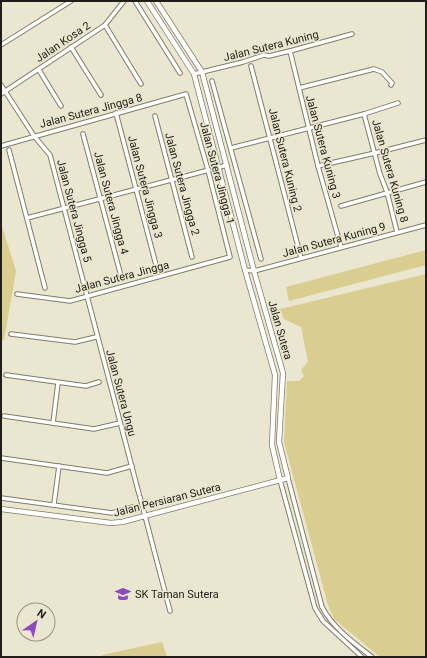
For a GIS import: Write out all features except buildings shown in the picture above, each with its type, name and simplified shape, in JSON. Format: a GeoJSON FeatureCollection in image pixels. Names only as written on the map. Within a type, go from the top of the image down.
{"type":"FeatureCollection","features":[{"type":"Feature","properties":{"kind":"street"},"geometry":{"type":"LineString","coordinates":[[1,45],[70,1]]}},
{"type":"Feature","properties":{"kind":"street","name":"Jalan Kosa 2"},"geometry":{"type":"LineString","coordinates":[[1,94],[105,25],[124,1]]}},
{"type":"Feature","properties":{"kind":"street"},"geometry":{"type":"LineString","coordinates":[[135,1],[180,74]]}},
{"type":"Feature","properties":{"kind":"street","name":"Jalan Sutera"},"geometry":{"type":"LineString","coordinates":[[147,1],[194,74],[212,169],[245,270],[275,375],[272,445],[315,608],[323,621],[362,657]]}},
{"type":"Feature","properties":{"kind":"street","name":"Jalan Sutera"},"geometry":{"type":"LineString","coordinates":[[156,1],[202,72],[254,271],[283,373],[279,442],[322,607],[336,627],[372,657]]}},
{"type":"Feature","properties":{"kind":"street"},"geometry":{"type":"LineString","coordinates":[[105,25],[141,84]]}},
{"type":"Feature","properties":{"kind":"street","name":"Jalan Sutera Kuning"},"geometry":{"type":"LineString","coordinates":[[194,74],[243,62],[264,55],[269,56],[290,51],[352,34]]}},
{"type":"Feature","properties":{"kind":"street"},"geometry":{"type":"LineString","coordinates":[[71,47],[101,95]]}},
{"type":"Feature","properties":{"kind":"street","name":"Jalan Sutera Kuning 3"},"geometry":{"type":"LineString","coordinates":[[290,51],[318,166],[341,248]]}},
{"type":"Feature","properties":{"kind":"street","name":"Jalan Sutera Kuning 2"},"geometry":{"type":"LineString","coordinates":[[251,66],[301,258]]}},
{"type":"Feature","properties":{"kind":"street"},"geometry":{"type":"LineString","coordinates":[[299,88],[374,69],[382,72],[392,83],[391,85]]}},
{"type":"Feature","properties":{"kind":"street"},"geometry":{"type":"LineString","coordinates":[[38,70],[60,106]]}},
{"type":"Feature","properties":{"kind":"street"},"geometry":{"type":"LineString","coordinates":[[212,81],[261,259]]}},
{"type":"Feature","properties":{"kind":"street","name":"Jalan Sutera Jingga 5"},"geometry":{"type":"LineString","coordinates":[[1,85],[34,136],[50,155],[86,296]]}},
{"type":"Feature","properties":{"kind":"street","name":"Jalan Sutera Jingga 1"},"geometry":{"type":"LineString","coordinates":[[186,94],[212,169],[230,257]]}},
{"type":"Feature","properties":{"kind":"street","name":"Jalan Sutera Jingga 8"},"geometry":{"type":"LineString","coordinates":[[1,146],[186,94]]}},
{"type":"Feature","properties":{"kind":"street"},"geometry":{"type":"LineString","coordinates":[[231,148],[364,114],[398,103]]}},
{"type":"Feature","properties":{"kind":"street","name":"Jalan Sutera Jingga 3"},"geometry":{"type":"LineString","coordinates":[[116,113],[156,265]]}},
{"type":"Feature","properties":{"kind":"street","name":"Jalan Sutera Kuning 8"},"geometry":{"type":"LineString","coordinates":[[364,114],[380,174],[387,192],[398,232]]}},
{"type":"Feature","properties":{"kind":"street","name":"Jalan Sutera Jingga 2"},"geometry":{"type":"LineString","coordinates":[[155,116],[192,257]]}},
{"type":"Feature","properties":{"kind":"street","name":"Jalan Sutera Jingga 4"},"geometry":{"type":"LineString","coordinates":[[83,134],[121,276]]}},
{"type":"Feature","properties":{"kind":"street"},"geometry":{"type":"LineString","coordinates":[[318,166],[426,140]]}},
{"type":"Feature","properties":{"kind":"street"},"geometry":{"type":"LineString","coordinates":[[9,150],[45,288]]}},
{"type":"Feature","properties":{"kind":"street"},"geometry":{"type":"LineString","coordinates":[[27,218],[226,165]]}},
{"type":"Feature","properties":{"kind":"street"},"geometry":{"type":"LineString","coordinates":[[341,206],[426,182]]}},
{"type":"Feature","properties":{"kind":"street","name":"Jalan Sutera Kuning 9"},"geometry":{"type":"LineString","coordinates":[[245,270],[254,271],[426,225]]}},
{"type":"Feature","properties":{"kind":"street","name":"Jalan Sutera Jingga"},"geometry":{"type":"LineString","coordinates":[[17,294],[70,301],[230,257]]}},
{"type":"Feature","properties":{"kind":"street","name":"Jalan Sutera Ungu"},"geometry":{"type":"LineString","coordinates":[[86,296],[170,612]]}},
{"type":"Feature","properties":{"kind":"street"},"geometry":{"type":"LineString","coordinates":[[11,334],[75,342],[96,337]]}},
{"type":"Feature","properties":{"kind":"street"},"geometry":{"type":"LineString","coordinates":[[6,375],[86,386],[100,382]]}},
{"type":"Feature","properties":{"kind":"street"},"geometry":{"type":"LineString","coordinates":[[53,423],[58,383]]}},
{"type":"Feature","properties":{"kind":"street"},"geometry":{"type":"LineString","coordinates":[[4,416],[94,429],[120,423]]}},
{"type":"Feature","properties":{"kind":"street"},"geometry":{"type":"LineString","coordinates":[[1,458],[108,473],[132,466]]}},
{"type":"Feature","properties":{"kind":"street"},"geometry":{"type":"LineString","coordinates":[[54,504],[59,466]]}},
{"type":"Feature","properties":{"kind":"street","name":"Jalan Persiaran Sutera"},"geometry":{"type":"LineString","coordinates":[[1,509],[111,523],[144,516],[288,478]]}},
{"type":"Feature","properties":{"kind":"street"},"geometry":{"type":"LineString","coordinates":[[1,498],[112,513],[133,507]]}},
{"type":"Feature","properties":{"kind":"shaded area"},"geometry":{"type":"Polygon","coordinates":[[[1,223],[16,271],[4,340],[1,340],[1,223]]]}},
{"type":"Feature","properties":{"kind":"shaded area"},"geometry":{"type":"Polygon","coordinates":[[[426,250],[426,265],[289,301],[286,287],[426,250]]]}},
{"type":"Feature","properties":{"kind":"shaded area"},"geometry":{"type":"Polygon","coordinates":[[[426,274],[426,657],[380,657],[334,619],[328,605],[284,442],[287,381],[299,381],[304,376],[301,370],[308,362],[301,327],[284,319],[280,309],[426,274]]]}},
{"type":"Feature","properties":{"kind":"shaded area"},"geometry":{"type":"Polygon","coordinates":[[[162,642],[167,657],[103,657],[102,655],[162,642]]]}},
{"type":"Feature","properties":{"kind":"place","name":"SK Taman Sutera"},"geometry":{"type":"Point","coordinates":[123,594]}}]}
